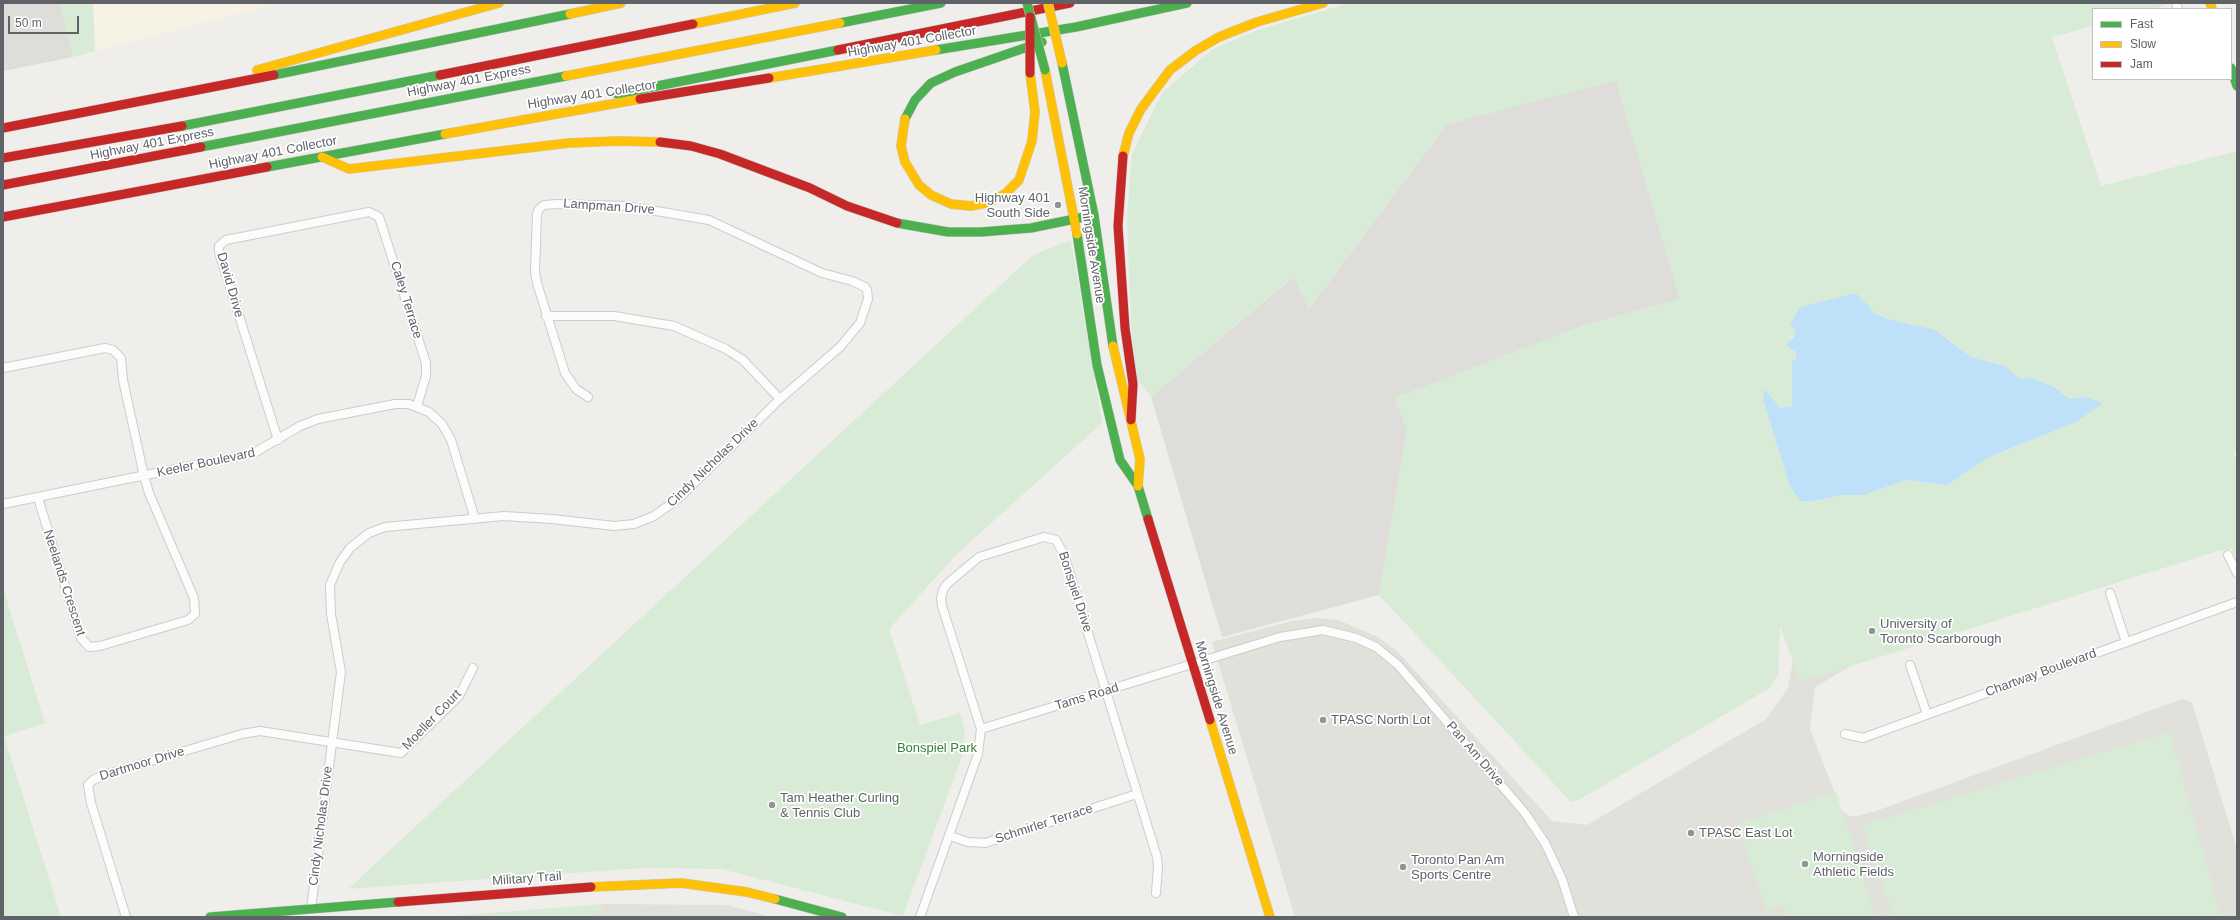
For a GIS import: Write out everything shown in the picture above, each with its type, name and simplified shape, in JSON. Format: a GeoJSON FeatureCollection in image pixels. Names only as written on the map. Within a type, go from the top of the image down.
{"type":"FeatureCollection","features":[{"type":"Feature","properties":{"kind":"main road"},"geometry":{"type":"LineString","coordinates":[[128,105],[499,3]]}},
{"type":"Feature","properties":{"kind":"main road"},"geometry":{"type":"LineString","coordinates":[[3,128],[128,105],[620,3]]}},
{"type":"Feature","properties":{"kind":"main road","name":"Highway 401 Express"},"geometry":{"type":"LineString","coordinates":[[3,158],[285,107],[795,3]]}},
{"type":"Feature","properties":{"kind":"main road","name":"Highway 401 Express"},"geometry":{"type":"LineString","coordinates":[[3,185],[941,3]]}},
{"type":"Feature","properties":{"kind":"main road","name":"Morningside Avenue"},"geometry":{"type":"LineString","coordinates":[[1026,3],[1045,70],[1076,219],[1096,365],[1120,460],[1138,486],[1270,917]]}},
{"type":"Feature","properties":{"kind":"main road","name":"Morningside Avenue"},"geometry":{"type":"LineString","coordinates":[[1048,3],[1094,215],[1111,336],[1140,460],[1138,486]]}},
{"type":"Feature","properties":{"kind":"main road"},"geometry":{"type":"LineString","coordinates":[[528,118],[549,108],[1070,3]]}},
{"type":"Feature","properties":{"kind":"main road","name":"Highway 401 Collector"},"geometry":{"type":"LineString","coordinates":[[3,216],[528,118],[1076,27],[1187,3]]}},
{"type":"Feature","properties":{"kind":"main road"},"geometry":{"type":"LineString","coordinates":[[1131,420],[1133,384],[1125,328],[1118,226],[1123,157],[1129,132],[1141,109],[1170,70],[1195,51],[1219,37],[1257,22],[1323,3]]}},
{"type":"Feature","properties":{"kind":"main road"},"geometry":{"type":"LineString","coordinates":[[1030,17],[1030,72],[1035,112],[1032,141],[1026,163],[1019,180],[990,202],[971,206],[951,204],[931,195],[919,185],[905,162],[901,146],[903,123],[915,100],[931,84],[955,72],[1061,36],[1076,27]]}},
{"type":"Feature","properties":{"kind":"main road"},"geometry":{"type":"LineString","coordinates":[[2232,71],[2237,86]]}},
{"type":"Feature","properties":{"kind":"main road"},"geometry":{"type":"LineString","coordinates":[[322,157],[349,169],[569,143],[617,141],[656,142],[691,146],[720,154],[810,188],[847,206],[886,221],[918,228],[948,232],[981,232],[1031,228],[1094,215]]}},
{"type":"Feature","properties":{"kind":"main road","name":"Military Trail"},"geometry":{"type":"LineString","coordinates":[[210,917],[242,913],[603,887],[681,883],[747,892],[842,917]]}},
{"type":"Feature","properties":{"kind":"street","name":"Lampman Drive"},"geometry":{"type":"LineString","coordinates":[[588,397],[576,390],[567,376],[546,316],[535,272],[536,230],[539,209],[550,204],[627,206],[709,220],[822,273],[852,281],[865,287],[867,290]]}},
{"type":"Feature","properties":{"kind":"street","name":"Caley Terrace"},"geometry":{"type":"LineString","coordinates":[[358,214],[369,212],[375,214],[382,220],[426,362],[426,376],[417,406]]}},
{"type":"Feature","properties":{"kind":"street","name":"David Drive"},"geometry":{"type":"LineString","coordinates":[[278,440],[264,400],[219,246],[226,240],[358,214]]}},
{"type":"Feature","properties":{"kind":"street","name":"Cindy Nicholas Drive"},"geometry":{"type":"LineString","coordinates":[[475,519],[504,516],[541,518],[614,526],[644,521],[654,516],[679,498],[780,398],[848,338],[860,323],[864,313],[868,299],[867,290]]}},
{"type":"Feature","properties":{"kind":"street"},"geometry":{"type":"LineString","coordinates":[[546,316],[614,316],[674,326],[726,349],[743,360],[780,398]]}},
{"type":"Feature","properties":{"kind":"street"},"geometry":{"type":"LineString","coordinates":[[3,368],[92,349],[105,348],[113,350],[122,358],[123,380],[144,476]]}},
{"type":"Feature","properties":{"kind":"street","name":"Keeler Boulevard"},"geometry":{"type":"LineString","coordinates":[[3,504],[254,453],[300,426],[318,419],[395,404],[417,406],[429,412],[442,424],[451,440],[475,519]]}},
{"type":"Feature","properties":{"kind":"street","name":"Neelands Crescent"},"geometry":{"type":"LineString","coordinates":[[38,498],[81,638],[89,647],[100,646],[188,620],[195,614],[194,598],[149,493],[144,476]]}},
{"type":"Feature","properties":{"kind":"street"},"geometry":{"type":"LineString","coordinates":[[332,742],[341,672],[331,614],[330,585],[340,562],[358,540],[385,527],[475,519]]}},
{"type":"Feature","properties":{"kind":"street","name":"Bonspiel Drive"},"geometry":{"type":"LineString","coordinates":[[920,917],[978,754],[981,730],[942,606],[941,598],[943,590],[947,584],[979,557],[1037,539],[1049,537],[1056,540],[1060,546],[1157,857],[1158,867],[1156,893]]}},
{"type":"Feature","properties":{"kind":"street"},"geometry":{"type":"LineString","coordinates":[[2228,554],[2237,573]]}},
{"type":"Feature","properties":{"kind":"street"},"geometry":{"type":"LineString","coordinates":[[2110,593],[2126,642]]}},
{"type":"Feature","properties":{"kind":"street","name":"Chartway Boulevard"},"geometry":{"type":"LineString","coordinates":[[1845,734],[1863,738],[2237,602]]}},
{"type":"Feature","properties":{"kind":"street","name":"Pan Am Drive"},"geometry":{"type":"LineString","coordinates":[[1193,665],[1280,637],[1323,630],[1356,638],[1376,647],[1398,665],[1525,813],[1546,843],[1562,879],[1574,917]]}},
{"type":"Feature","properties":{"kind":"street","name":"Tams Road"},"geometry":{"type":"LineString","coordinates":[[981,730],[1193,665]]}},
{"type":"Feature","properties":{"kind":"street"},"geometry":{"type":"LineString","coordinates":[[1910,665],[1927,714]]}},
{"type":"Feature","properties":{"kind":"street","name":"Moeller Court"},"geometry":{"type":"LineString","coordinates":[[332,742],[401,753],[459,696],[473,668]]}},
{"type":"Feature","properties":{"kind":"street","name":"Dartmoor Drive"},"geometry":{"type":"LineString","coordinates":[[126,917],[90,798],[88,786],[93,780],[112,772],[254,732],[273,732],[332,742]]}},
{"type":"Feature","properties":{"kind":"street","name":"Cindy Nicholas Drive"},"geometry":{"type":"LineString","coordinates":[[311,909],[332,742]]}},
{"type":"Feature","properties":{"kind":"street","name":"Schmirler Terrace"},"geometry":{"type":"LineString","coordinates":[[950,836],[968,842],[985,843],[1137,794]]}},
{"type":"Feature","properties":{"kind":"shaded area"},"geometry":{"type":"Polygon","coordinates":[[[3,3],[60,3],[73,57],[3,71],[3,3]]]}},
{"type":"Feature","properties":{"kind":"shaded area"},"geometry":{"type":"Polygon","coordinates":[[[93,3],[279,3],[95,51],[93,3]]]}},
{"type":"Feature","properties":{"kind":"shaded area"},"geometry":{"type":"Polygon","coordinates":[[[1616,80],[1680,299],[1581,326],[1407,431],[1379,595],[1222,637],[1151,397],[1294,276],[1309,309],[1447,124],[1616,80]]]}},
{"type":"Feature","properties":{"kind":"shaded area","name":"University of Toronto Scarborough"},"geometry":{"type":"Polygon","coordinates":[[[1814,541],[1868,656],[1815,687],[1810,729],[1842,811],[1850,816],[1857,816],[1876,811],[2182,699],[2187,700],[2192,703],[2237,849],[2237,917],[1295,917],[1212,642],[1292,621],[1317,618],[1338,620],[1378,637],[1398,652],[1552,821],[1587,825],[1766,719],[1788,688],[1814,541]]]}},
{"type":"Feature","properties":{"kind":"shaded area"},"geometry":{"type":"Polygon","coordinates":[[[604,904],[726,905],[772,917],[590,917],[604,904]]]}},
{"type":"Feature","properties":{"kind":"green space"},"geometry":{"type":"Polygon","coordinates":[[[60,3],[93,3],[95,51],[73,57],[60,3]]]}},
{"type":"Feature","properties":{"kind":"green space"},"geometry":{"type":"Polygon","coordinates":[[[1349,3],[2171,3],[2156,8],[2092,8],[2092,26],[2052,37],[2101,186],[2237,151],[2237,451],[2234,453],[2237,463],[2237,560],[2232,549],[2218,551],[1800,682],[1780,625],[1778,675],[1770,688],[1577,801],[1571,802],[1379,595],[1407,431],[1394,398],[1581,326],[1680,299],[1616,81],[1447,124],[1309,309],[1293,276],[1151,397],[1136,378],[1131,327],[1127,218],[1132,154],[1162,93],[1213,49],[1258,30],[1349,3]],[[1856,293],[1836,299],[1795,329],[1795,335],[1790,338],[1796,352],[1796,358],[1792,362],[1792,406],[1780,408],[1765,390],[1813,501],[1842,495],[1864,495],[1906,480],[1947,485],[1989,457],[2041,436],[2085,397],[2070,399],[2054,387],[2032,378],[2020,379],[2005,366],[1971,357],[1947,338],[1912,324],[1888,319],[1873,313],[1869,306],[1856,293]]]}},
{"type":"Feature","properties":{"kind":"green space","name":"Bonspiel Park"},"geometry":{"type":"Polygon","coordinates":[[[1071,240],[1102,423],[957,554],[889,629],[920,725],[960,713],[965,732],[962,756],[903,916],[722,869],[643,868],[348,889],[1033,255],[1071,240]]]}},
{"type":"Feature","properties":{"kind":"green space"},"geometry":{"type":"Polygon","coordinates":[[[3,588],[45,723],[4,736],[61,917],[3,917],[3,588]]]}},
{"type":"Feature","properties":{"kind":"green space"},"geometry":{"type":"Polygon","coordinates":[[[2170,732],[2221,917],[1893,917],[1863,825],[2170,732]]]}},
{"type":"Feature","properties":{"kind":"green space","name":"Morningside Athletic Fields"},"geometry":{"type":"Polygon","coordinates":[[[1836,792],[1876,917],[1786,917],[1782,905],[1766,910],[1738,824],[1836,792]]]}},
{"type":"Feature","properties":{"kind":"green space"},"geometry":{"type":"Polygon","coordinates":[[[604,904],[590,917],[440,917],[604,904]]]}},
{"type":"Feature","properties":{"kind":"water"},"geometry":{"type":"Polygon","coordinates":[[[1856,293],[1874,313],[1888,319],[1935,330],[1971,357],[2005,366],[2020,379],[2032,378],[2054,387],[2070,399],[2085,397],[2103,403],[2076,422],[1989,457],[1947,485],[1906,480],[1864,495],[1842,495],[1813,501],[1801,501],[1790,486],[1763,399],[1765,389],[1780,408],[1792,406],[1792,362],[1796,358],[1796,352],[1786,345],[1795,335],[1795,329],[1790,325],[1800,307],[1856,293]]]}},
{"type":"Feature","properties":{"kind":"traffic: fast"},"geometry":{"type":"LineString","coordinates":[[840,23],[941,3]]}},
{"type":"Feature","properties":{"kind":"traffic: fast"},"geometry":{"type":"LineString","coordinates":[[1027,3],[1045,70]]}},
{"type":"Feature","properties":{"kind":"traffic: fast"},"geometry":{"type":"LineString","coordinates":[[936,50],[1076,27],[1187,3]]}},
{"type":"Feature","properties":{"kind":"traffic: fast"},"geometry":{"type":"LineString","coordinates":[[274,75],[570,14]]}},
{"type":"Feature","properties":{"kind":"traffic: fast"},"geometry":{"type":"LineString","coordinates":[[905,119],[915,100],[931,83],[955,72],[1042,42]]}},
{"type":"Feature","properties":{"kind":"traffic: fast"},"geometry":{"type":"LineString","coordinates":[[617,94],[838,50]]}},
{"type":"Feature","properties":{"kind":"traffic: fast"},"geometry":{"type":"LineString","coordinates":[[1062,63],[1094,215],[1113,346]]}},
{"type":"Feature","properties":{"kind":"traffic: fast"},"geometry":{"type":"LineString","coordinates":[[2232,71],[2237,86]]}},
{"type":"Feature","properties":{"kind":"traffic: fast"},"geometry":{"type":"LineString","coordinates":[[182,126],[440,75]]}},
{"type":"Feature","properties":{"kind":"traffic: fast"},"geometry":{"type":"LineString","coordinates":[[201,147],[566,76]]}},
{"type":"Feature","properties":{"kind":"traffic: fast"},"geometry":{"type":"LineString","coordinates":[[267,167],[445,134]]}},
{"type":"Feature","properties":{"kind":"traffic: fast"},"geometry":{"type":"LineString","coordinates":[[897,223],[948,232],[981,232],[1031,228],[1094,215]]}},
{"type":"Feature","properties":{"kind":"traffic: fast"},"geometry":{"type":"LineString","coordinates":[[1077,234],[1097,365],[1120,460],[1138,486],[1148,519]]}},
{"type":"Feature","properties":{"kind":"traffic: fast"},"geometry":{"type":"LineString","coordinates":[[775,899],[842,917]]}},
{"type":"Feature","properties":{"kind":"traffic: fast"},"geometry":{"type":"LineString","coordinates":[[210,917],[398,902]]}},
{"type":"Feature","properties":{"kind":"traffic: slow"},"geometry":{"type":"LineString","coordinates":[[257,70],[499,3]]}},
{"type":"Feature","properties":{"kind":"traffic: slow"},"geometry":{"type":"LineString","coordinates":[[570,14],[621,3]]}},
{"type":"Feature","properties":{"kind":"traffic: slow"},"geometry":{"type":"LineString","coordinates":[[693,24],[795,3]]}},
{"type":"Feature","properties":{"kind":"traffic: slow"},"geometry":{"type":"LineString","coordinates":[[1048,3],[1062,63]]}},
{"type":"Feature","properties":{"kind":"traffic: slow"},"geometry":{"type":"LineString","coordinates":[[1123,156],[1129,133],[1141,109],[1170,70],[1195,51],[1219,37],[1257,22],[1323,3]]}},
{"type":"Feature","properties":{"kind":"traffic: slow"},"geometry":{"type":"LineString","coordinates":[[2210,3],[2212,8]]}},
{"type":"Feature","properties":{"kind":"traffic: slow"},"geometry":{"type":"LineString","coordinates":[[566,76],[840,23]]}},
{"type":"Feature","properties":{"kind":"traffic: slow"},"geometry":{"type":"LineString","coordinates":[[769,78],[936,50]]}},
{"type":"Feature","properties":{"kind":"traffic: slow"},"geometry":{"type":"LineString","coordinates":[[1045,70],[1077,234]]}},
{"type":"Feature","properties":{"kind":"traffic: slow"},"geometry":{"type":"LineString","coordinates":[[905,119],[901,146],[905,162],[919,185],[931,195],[951,204],[971,206],[990,202],[1006,193],[1019,180],[1032,141],[1035,112],[1030,73]]}},
{"type":"Feature","properties":{"kind":"traffic: slow"},"geometry":{"type":"LineString","coordinates":[[445,134],[640,99]]}},
{"type":"Feature","properties":{"kind":"traffic: slow"},"geometry":{"type":"LineString","coordinates":[[322,157],[349,169],[569,143],[617,141],[660,142]]}},
{"type":"Feature","properties":{"kind":"traffic: slow"},"geometry":{"type":"LineString","coordinates":[[1113,346],[1140,459],[1138,486]]}},
{"type":"Feature","properties":{"kind":"traffic: slow"},"geometry":{"type":"LineString","coordinates":[[1210,720],[1270,917]]}},
{"type":"Feature","properties":{"kind":"traffic: slow"},"geometry":{"type":"LineString","coordinates":[[591,887],[681,883],[747,892],[775,899]]}},
{"type":"Feature","properties":{"kind":"traffic: jam"},"geometry":{"type":"LineString","coordinates":[[838,50],[1070,3]]}},
{"type":"Feature","properties":{"kind":"traffic: jam"},"geometry":{"type":"LineString","coordinates":[[1030,17],[1030,73]]}},
{"type":"Feature","properties":{"kind":"traffic: jam"},"geometry":{"type":"LineString","coordinates":[[440,75],[693,24]]}},
{"type":"Feature","properties":{"kind":"traffic: jam"},"geometry":{"type":"LineString","coordinates":[[3,128],[274,75]]}},
{"type":"Feature","properties":{"kind":"traffic: jam"},"geometry":{"type":"LineString","coordinates":[[640,99],[769,78]]}},
{"type":"Feature","properties":{"kind":"traffic: jam"},"geometry":{"type":"LineString","coordinates":[[3,158],[182,126]]}},
{"type":"Feature","properties":{"kind":"traffic: jam"},"geometry":{"type":"LineString","coordinates":[[660,142],[691,146],[720,154],[810,188],[847,206],[897,223]]}},
{"type":"Feature","properties":{"kind":"traffic: jam"},"geometry":{"type":"LineString","coordinates":[[3,185],[201,147]]}},
{"type":"Feature","properties":{"kind":"traffic: jam"},"geometry":{"type":"LineString","coordinates":[[1123,156],[1118,226],[1125,328],[1133,384],[1131,420]]}},
{"type":"Feature","properties":{"kind":"traffic: jam"},"geometry":{"type":"LineString","coordinates":[[3,217],[267,167]]}},
{"type":"Feature","properties":{"kind":"traffic: jam"},"geometry":{"type":"LineString","coordinates":[[1148,519],[1210,720]]}},
{"type":"Feature","properties":{"kind":"traffic: jam"},"geometry":{"type":"LineString","coordinates":[[398,902],[591,887]]}},
{"type":"Feature","properties":{"kind":"place","name":"Highway 401 South Side"},"geometry":{"type":"Point","coordinates":[1058,205]}},
{"type":"Feature","properties":{"kind":"place","name":"University of Toronto Scarborough"},"geometry":{"type":"Point","coordinates":[1872,631]}},
{"type":"Feature","properties":{"kind":"place","name":"TPASC North Lot"},"geometry":{"type":"Point","coordinates":[1323,720]}},
{"type":"Feature","properties":{"kind":"place","name":"Tam Heather Curling & Tennis Club"},"geometry":{"type":"Point","coordinates":[772,805]}},
{"type":"Feature","properties":{"kind":"place","name":"TPASC East Lot"},"geometry":{"type":"Point","coordinates":[1691,833]}},
{"type":"Feature","properties":{"kind":"place","name":"Morningside Athletic Fields"},"geometry":{"type":"Point","coordinates":[1805,864]}},
{"type":"Feature","properties":{"kind":"place","name":"Toronto Pan Am Sports Centre"},"geometry":{"type":"Point","coordinates":[1403,867]}}]}
